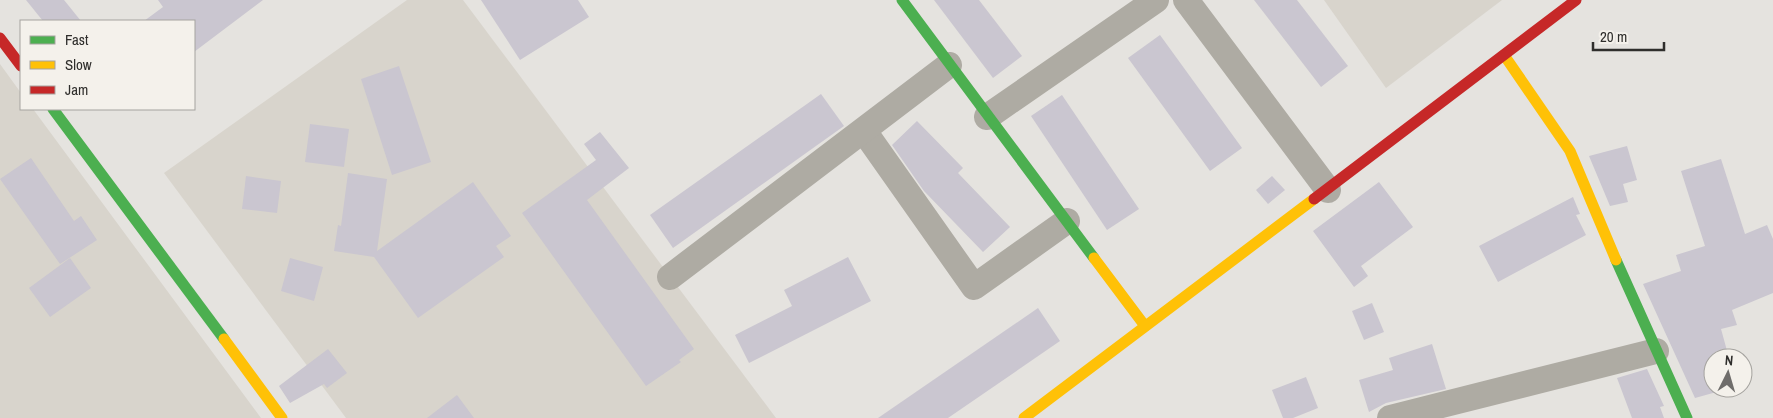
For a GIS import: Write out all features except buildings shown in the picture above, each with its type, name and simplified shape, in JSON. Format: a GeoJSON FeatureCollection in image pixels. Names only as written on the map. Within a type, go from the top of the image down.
{"type":"FeatureCollection","features":[{"type":"Feature","properties":{"kind":"street"},"geometry":{"type":"LineString","coordinates":[[902,0],[1145,326]]}},
{"type":"Feature","properties":{"kind":"street"},"geometry":{"type":"LineString","coordinates":[[987,116],[1156,0]]}},
{"type":"Feature","properties":{"kind":"street"},"geometry":{"type":"LineString","coordinates":[[1186,0],[1328,190]]}},
{"type":"Feature","properties":{"kind":"street"},"geometry":{"type":"LineString","coordinates":[[1024,418],[1328,190],[1576,0]]}},
{"type":"Feature","properties":{"kind":"street"},"geometry":{"type":"LineString","coordinates":[[0,38],[20,65]]}},
{"type":"Feature","properties":{"kind":"street"},"geometry":{"type":"LineString","coordinates":[[1504,55],[1570,151],[1656,351],[1688,418]]}},
{"type":"Feature","properties":{"kind":"street"},"geometry":{"type":"LineString","coordinates":[[670,277],[949,65]]}},
{"type":"Feature","properties":{"kind":"street"},"geometry":{"type":"LineString","coordinates":[[54,110],[282,418]]}},
{"type":"Feature","properties":{"kind":"street"},"geometry":{"type":"LineString","coordinates":[[864,131],[974,287],[1067,221]]}},
{"type":"Feature","properties":{"kind":"street"},"geometry":{"type":"LineString","coordinates":[[1390,418],[1656,351]]}},
{"type":"Feature","properties":{"kind":"shaded area"},"geometry":{"type":"Polygon","coordinates":[[[407,0],[463,0],[776,418],[346,418],[164,173],[407,0]]]}},
{"type":"Feature","properties":{"kind":"shaded area"},"geometry":{"type":"Polygon","coordinates":[[[1324,0],[1502,0],[1386,88],[1324,0]]]}},
{"type":"Feature","properties":{"kind":"shaded area"},"geometry":{"type":"Polygon","coordinates":[[[0,64],[20,92],[20,110],[34,110],[261,418],[0,418],[0,64]]]}},
{"type":"Feature","properties":{"kind":"traffic: fast"},"geometry":{"type":"LineString","coordinates":[[902,0],[1094,258]]}},
{"type":"Feature","properties":{"kind":"traffic: fast"},"geometry":{"type":"LineString","coordinates":[[54,110],[224,339]]}},
{"type":"Feature","properties":{"kind":"traffic: fast"},"geometry":{"type":"LineString","coordinates":[[1616,260],[1687,418]]}},
{"type":"Feature","properties":{"kind":"traffic: slow"},"geometry":{"type":"LineString","coordinates":[[1504,55],[1570,151],[1616,260]]}},
{"type":"Feature","properties":{"kind":"traffic: slow"},"geometry":{"type":"LineString","coordinates":[[1024,418],[1314,199]]}},
{"type":"Feature","properties":{"kind":"traffic: slow"},"geometry":{"type":"LineString","coordinates":[[1094,258],[1145,326]]}},
{"type":"Feature","properties":{"kind":"traffic: slow"},"geometry":{"type":"LineString","coordinates":[[224,339],[282,418]]}},
{"type":"Feature","properties":{"kind":"traffic: jam"},"geometry":{"type":"LineString","coordinates":[[1314,199],[1576,0]]}},
{"type":"Feature","properties":{"kind":"traffic: jam"},"geometry":{"type":"LineString","coordinates":[[0,38],[20,65]]}}]}
